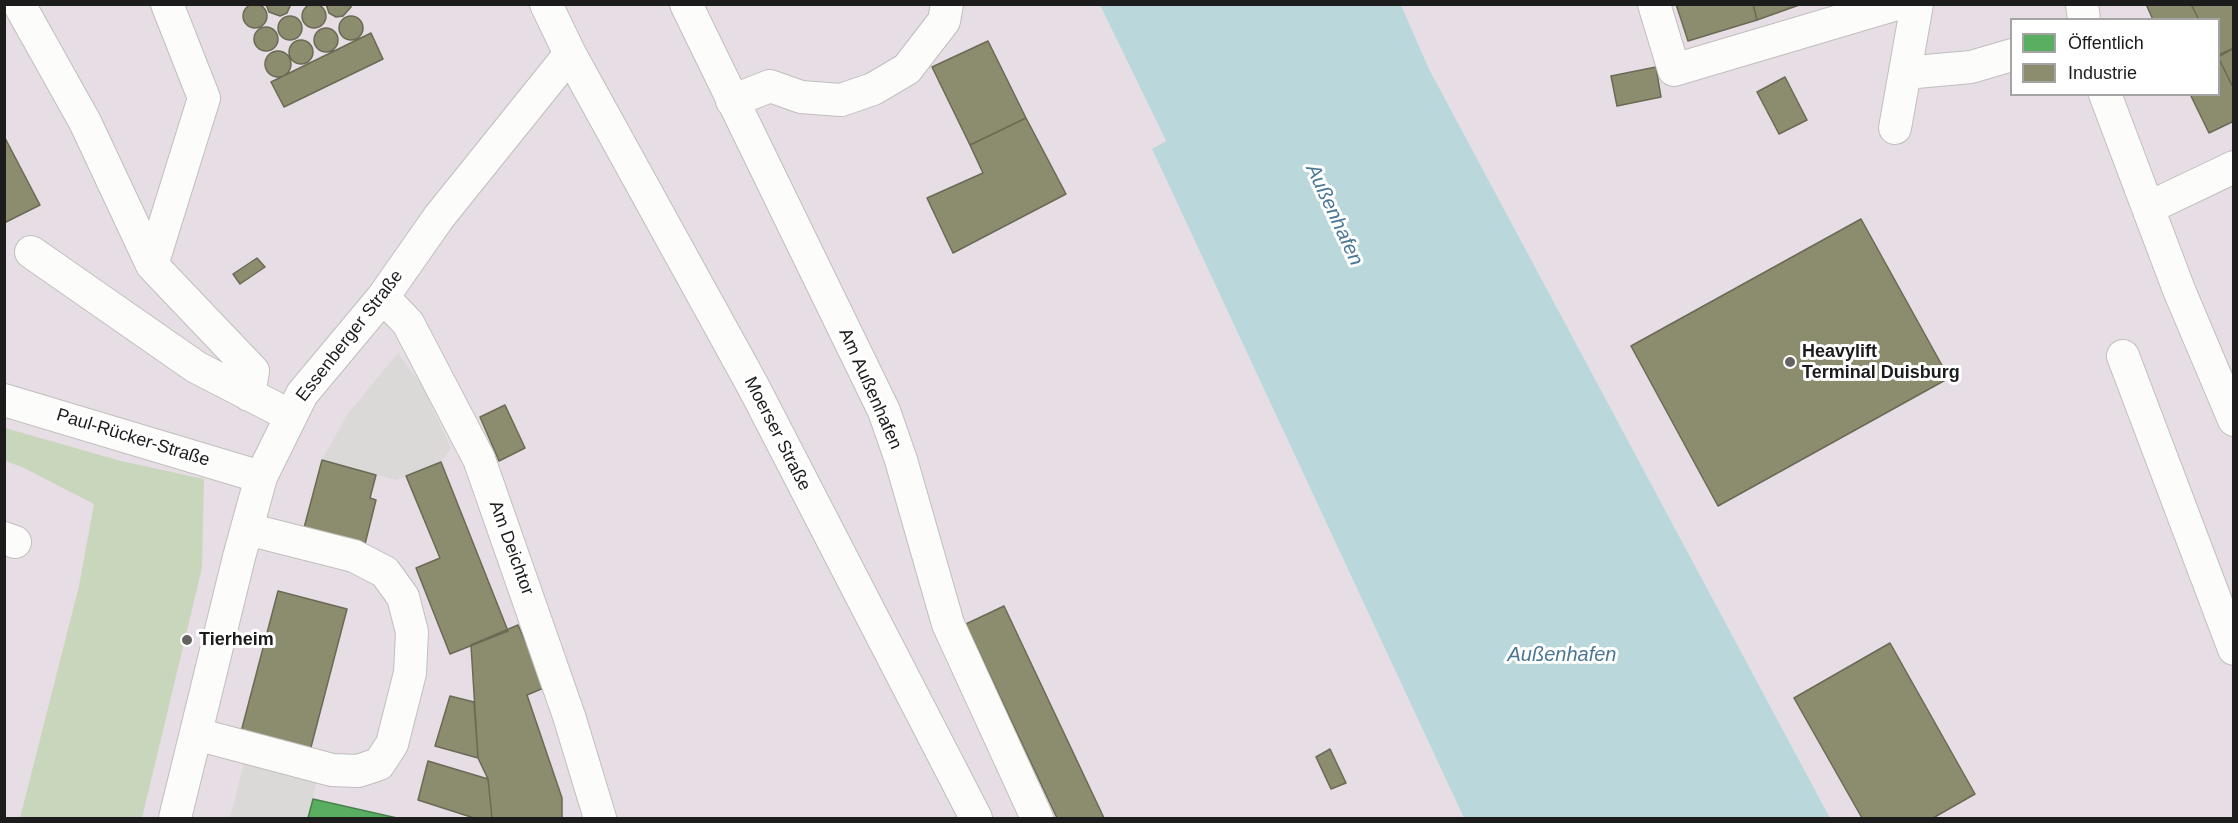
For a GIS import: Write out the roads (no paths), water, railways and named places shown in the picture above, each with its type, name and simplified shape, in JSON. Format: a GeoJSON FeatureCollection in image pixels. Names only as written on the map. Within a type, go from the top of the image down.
{"type":"FeatureCollection","features":[{"type":"Feature","properties":{"kind":"street"},"geometry":{"type":"LineString","coordinates":[[19,4],[84,122],[152,265],[253,372],[249,394]]}},
{"type":"Feature","properties":{"kind":"street"},"geometry":{"type":"LineString","coordinates":[[152,265],[204,98],[167,4]]}},
{"type":"Feature","properties":{"kind":"street"},"geometry":{"type":"LineString","coordinates":[[546,4],[570,54]]}},
{"type":"Feature","properties":{"kind":"street","name":"Am Außenhafen"},"geometry":{"type":"LineString","coordinates":[[686,4],[884,411],[901,460],[948,624],[1037,819]]}},
{"type":"Feature","properties":{"kind":"street"},"geometry":{"type":"LineString","coordinates":[[732,101],[770,86],[801,97],[841,100],[873,89],[907,69],[944,21],[947,4]]}},
{"type":"Feature","properties":{"kind":"street"},"geometry":{"type":"LineString","coordinates":[[1654,4],[1674,70],[1897,4]]}},
{"type":"Feature","properties":{"kind":"street"},"geometry":{"type":"LineString","coordinates":[[1895,128],[1917,4]]}},
{"type":"Feature","properties":{"kind":"street","name":"Essenberger Straße"},"geometry":{"type":"LineString","coordinates":[[175,819],[261,477],[302,394],[382,297],[439,217],[570,54]]}},
{"type":"Feature","properties":{"kind":"street","name":"Moerser Straße"},"geometry":{"type":"LineString","coordinates":[[570,54],[753,386],[976,819]]}},
{"type":"Feature","properties":{"kind":"street"},"geometry":{"type":"LineString","coordinates":[[1905,73],[1971,68],[2010,57]]}},
{"type":"Feature","properties":{"kind":"street"},"geometry":{"type":"LineString","coordinates":[[2106,96],[2179,290],[2234,420]]}},
{"type":"Feature","properties":{"kind":"street"},"geometry":{"type":"LineString","coordinates":[[2148,208],[2234,167]]}},
{"type":"Feature","properties":{"kind":"street"},"geometry":{"type":"LineString","coordinates":[[31,252],[196,367],[291,416]]}},
{"type":"Feature","properties":{"kind":"street","name":"Am Deichtor"},"geometry":{"type":"LineString","coordinates":[[382,297],[408,323],[479,459],[569,716],[600,819]]}},
{"type":"Feature","properties":{"kind":"street"},"geometry":{"type":"LineString","coordinates":[[2123,356],[2232,641]]}},
{"type":"Feature","properties":{"kind":"street","name":"Paul-Rücker-Straße"},"geometry":{"type":"LineString","coordinates":[[4,400],[261,477]]}},
{"type":"Feature","properties":{"kind":"street"},"geometry":{"type":"LineString","coordinates":[[196,734],[332,770],[358,771],[379,765],[392,744],[410,673],[412,632],[403,597],[385,572],[354,556],[247,529]]}},
{"type":"Feature","properties":{"kind":"water","name":"Außenhafen"},"geometry":{"type":"Polygon","coordinates":[[[1100,5],[1401,5],[1429,69],[1830,818],[1464,818],[1152,149],[1166,141],[1100,5]]]}},
{"type":"Feature","properties":{"kind":"place","name":"Heavylift Terminal Duisburg"},"geometry":{"type":"Point","coordinates":[1790,362]}},
{"type":"Feature","properties":{"kind":"place","name":"Tierheim"},"geometry":{"type":"Point","coordinates":[187,640]}}]}
